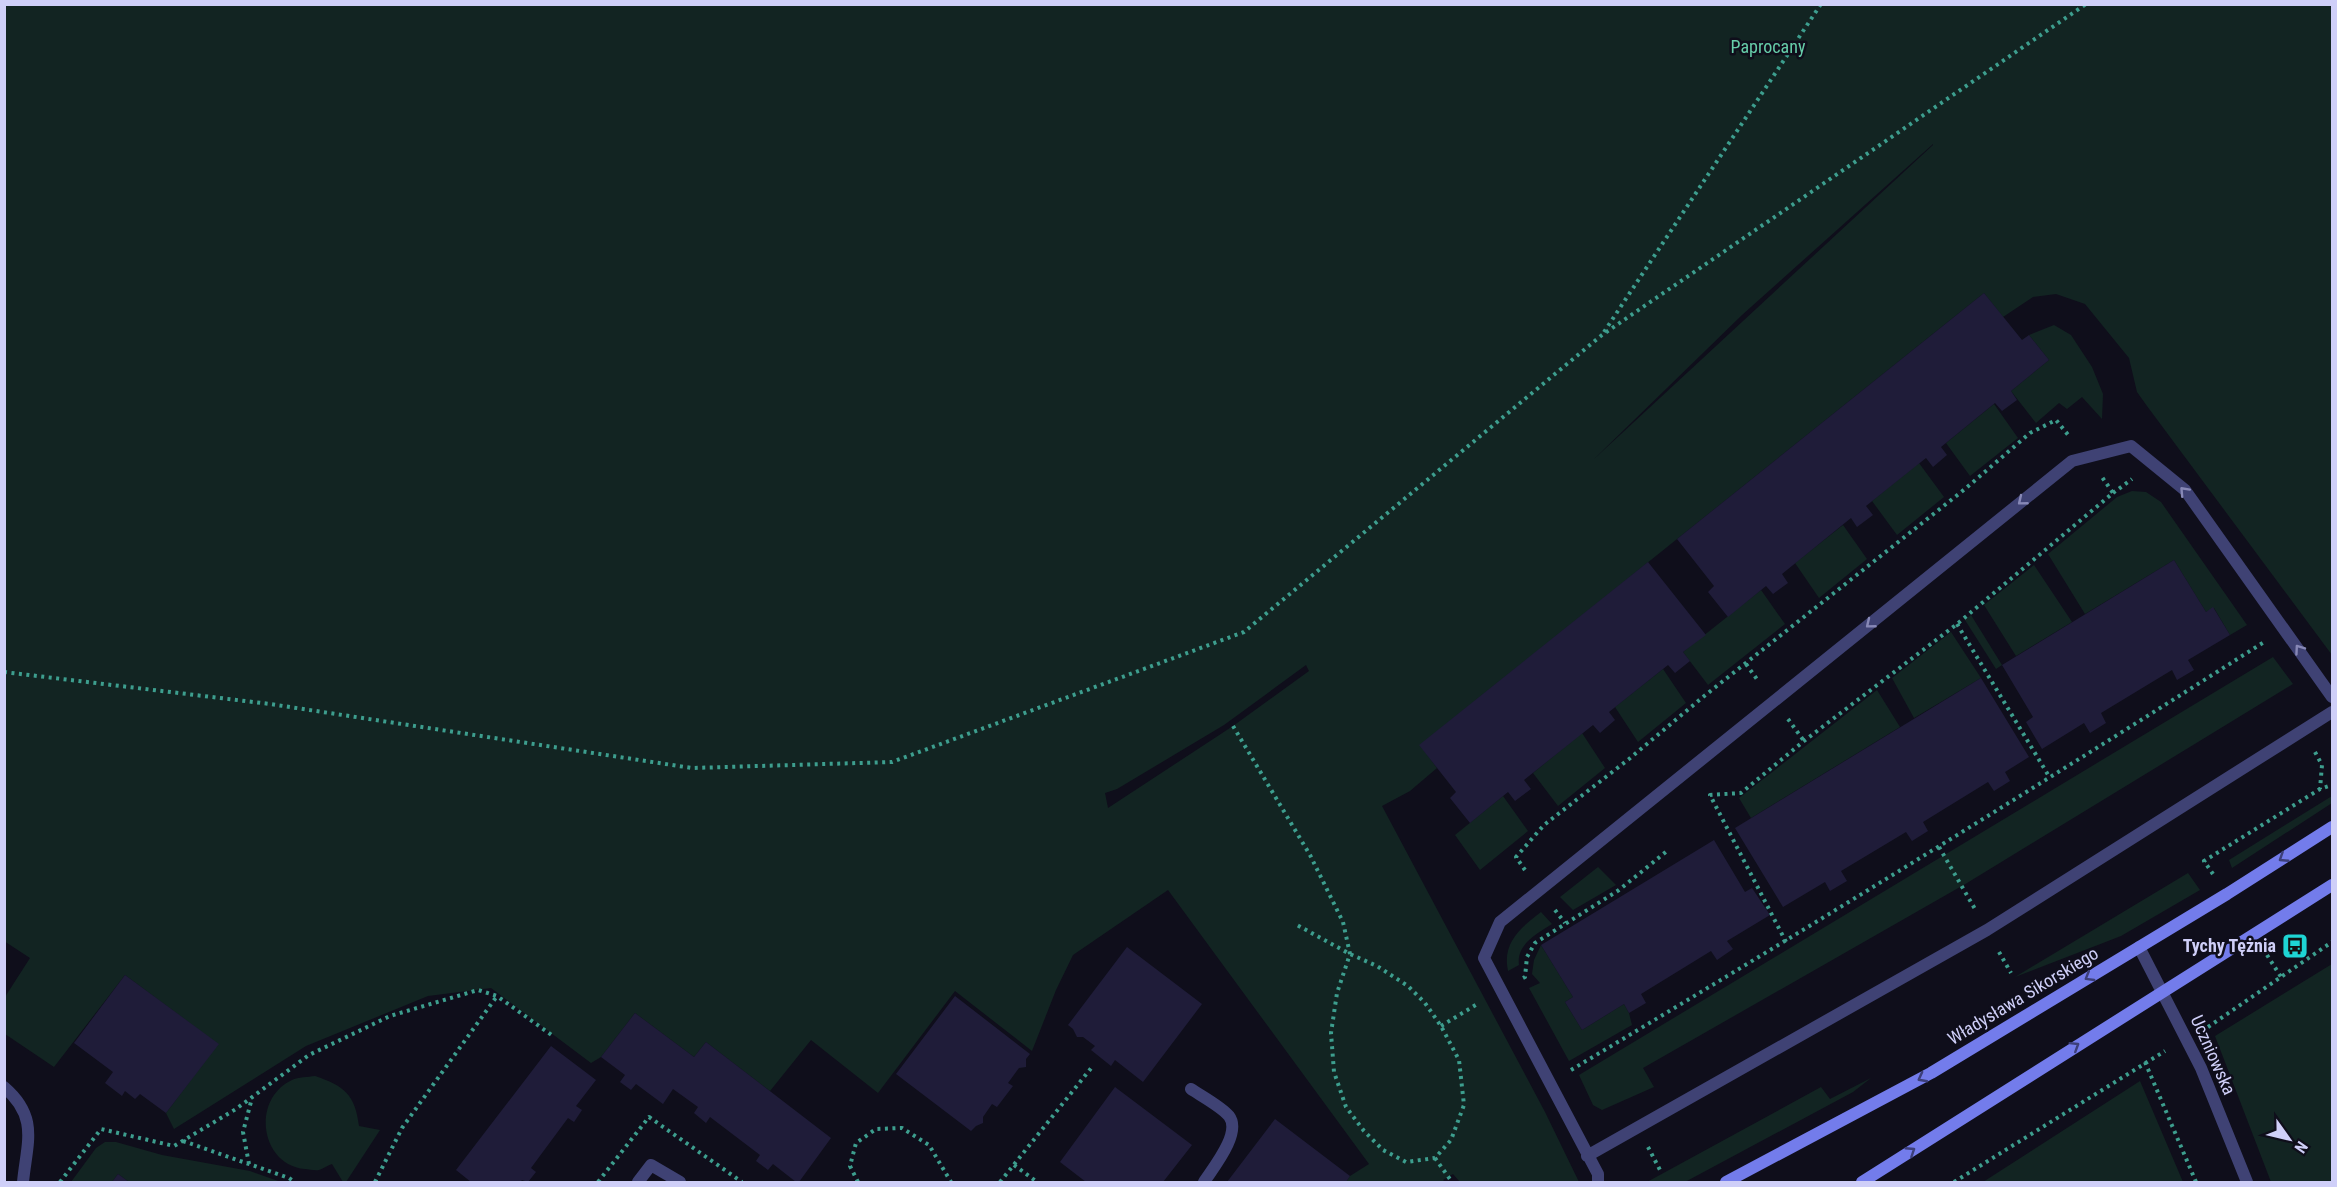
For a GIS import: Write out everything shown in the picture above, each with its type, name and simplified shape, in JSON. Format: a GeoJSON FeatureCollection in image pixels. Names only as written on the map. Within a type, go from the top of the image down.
{"type":"FeatureCollection","features":[{"type":"Feature","properties":{"kind":"street"},"geometry":{"type":"LineString","coordinates":[[1598,1182],[1598,1174],[1484,958],[1500,922],[2072,461],[2131,446],[2185,490],[2332,696]]}},
{"type":"Feature","properties":{"kind":"street"},"geometry":{"type":"LineString","coordinates":[[1587,1156],[1987,930],[2332,712]]}},
{"type":"Feature","properties":{"kind":"street","name":"Władysława Sikorskiego"},"geometry":{"type":"LineString","coordinates":[[1726,1182],[1931,1074],[2332,827]]}},
{"type":"Feature","properties":{"kind":"street"},"geometry":{"type":"LineString","coordinates":[[1862,1182],[2332,885]]}},
{"type":"Feature","properties":{"kind":"street","name":"Uczniowska"},"geometry":{"type":"LineString","coordinates":[[2139,947],[2201,1068],[2247,1182]]}},
{"type":"Feature","properties":{"kind":"street"},"geometry":{"type":"LineString","coordinates":[[4,1087],[21,1104],[28,1123],[23,1182]]}},
{"type":"Feature","properties":{"kind":"street"},"geometry":{"type":"LineString","coordinates":[[1191,1089],[1230,1116],[1233,1127],[1229,1143],[1204,1182]]}},
{"type":"Feature","properties":{"kind":"street"},"geometry":{"type":"LineString","coordinates":[[638,1182],[651,1165],[680,1182]]}},
{"type":"Feature","properties":{"kind":"path"},"geometry":{"type":"LineString","coordinates":[[1602,335],[1821,4]]}},
{"type":"Feature","properties":{"kind":"path"},"geometry":{"type":"LineString","coordinates":[[4,672],[270,704],[692,768],[892,762],[1244,632],[1602,335],[2086,4]]}},
{"type":"Feature","properties":{"kind":"path"},"geometry":{"type":"LineString","coordinates":[[1540,890],[1516,857],[1544,825],[1965,489],[2030,433],[2056,420],[2114,493]]}},
{"type":"Feature","properties":{"kind":"path"},"geometry":{"type":"LineString","coordinates":[[1786,942],[1710,795],[1741,793],[1804,741],[1957,624],[2134,477],[2141,478]]}},
{"type":"Feature","properties":{"kind":"path"},"geometry":{"type":"LineString","coordinates":[[1957,624],[2050,778]]}},
{"type":"Feature","properties":{"kind":"path"},"geometry":{"type":"LineString","coordinates":[[1567,1072],[1786,942],[2267,640]]}},
{"type":"Feature","properties":{"kind":"path"},"geometry":{"type":"LineString","coordinates":[[1233,726],[1310,855],[1343,922],[1350,954],[1337,993],[1331,1033],[1334,1072],[1346,1107],[1364,1131],[1383,1150],[1406,1162],[1435,1158],[1451,1140],[1464,1105],[1459,1060],[1441,1026],[1425,1003],[1408,986],[1377,966],[1350,954],[1297,925]]}},
{"type":"Feature","properties":{"kind":"path"},"geometry":{"type":"LineString","coordinates":[[2205,861],[2320,789],[2332,785]]}},
{"type":"Feature","properties":{"kind":"path"},"geometry":{"type":"LineString","coordinates":[[1441,1026],[1525,977],[1527,957],[1535,944],[1619,890],[1667,851]]}},
{"type":"Feature","properties":{"kind":"path"},"geometry":{"type":"LineString","coordinates":[[2221,1019],[2332,942]]}},
{"type":"Feature","properties":{"kind":"path"},"geometry":{"type":"LineString","coordinates":[[60,1182],[101,1128],[174,1146],[252,1097],[309,1054],[390,1016],[478,990],[497,996],[553,1036]]}},
{"type":"Feature","properties":{"kind":"path"},"geometry":{"type":"LineString","coordinates":[[375,1182],[402,1128],[497,996]]}},
{"type":"Feature","properties":{"kind":"path"},"geometry":{"type":"LineString","coordinates":[[1954,1182],[2145,1062],[2196,1182]]}},
{"type":"Feature","properties":{"kind":"path"},"geometry":{"type":"LineString","coordinates":[[1000,1182],[1092,1067]]}},
{"type":"Feature","properties":{"kind":"path"},"geometry":{"type":"LineString","coordinates":[[249,1164],[243,1132],[252,1097]]}},
{"type":"Feature","properties":{"kind":"path"},"geometry":{"type":"LineString","coordinates":[[1637,1127],[1660,1170]]}},
{"type":"Feature","properties":{"kind":"path"},"geometry":{"type":"LineString","coordinates":[[858,1182],[850,1166],[856,1143],[876,1129],[902,1128],[929,1145],[951,1182]]}},
{"type":"Feature","properties":{"kind":"path"},"geometry":{"type":"LineString","coordinates":[[183,1141],[295,1182]]}},
{"type":"Feature","properties":{"kind":"path"},"geometry":{"type":"LineString","coordinates":[[1435,1158],[1452,1182]]}},
{"type":"Feature","properties":{"kind":"path"},"geometry":{"type":"LineString","coordinates":[[1014,1165],[1037,1182]]}},
{"type":"Feature","properties":{"kind":"green space","name":"Paprocany"},"geometry":{"type":"Polygon","coordinates":[[[4,5],[2332,5],[2332,655],[2137,392],[2129,358],[2085,304],[2056,294],[2033,297],[2003,317],[1984,293],[1420,745],[1437,768],[1410,791],[1382,806],[1545,1112],[1579,1182],[1460,1182],[1453,1174],[1443,1180],[1445,1182],[1346,1182],[1350,1176],[1369,1164],[1168,890],[1073,955],[1056,990],[1032,1051],[955,991],[878,1093],[811,1040],[770,1091],[706,1042],[694,1057],[635,1013],[601,1057],[591,1063],[491,988],[428,996],[306,1046],[174,1129],[166,1113],[218,1044],[125,975],[54,1067],[5,1034],[5,997],[30,958],[4,941],[4,5]],[[1933,145],[1742,315],[1593,460],[1933,145]],[[1306,665],[1224,725],[1117,789],[1105,793],[1108,808],[1233,726],[1309,671],[1306,665]]]}},
{"type":"Feature","properties":{"kind":"green space"},"geometry":{"type":"Polygon","coordinates":[[[2054,325],[2071,335],[2092,367],[2103,394],[2102,419],[2082,397],[2067,409],[2059,403],[2036,423],[2011,391],[2049,360],[2029,335],[2054,325]]]}},
{"type":"Feature","properties":{"kind":"green space"},"geometry":{"type":"Polygon","coordinates":[[[1994,404],[2018,438],[1970,476],[1946,443],[1994,404]]]}},
{"type":"Feature","properties":{"kind":"green space"},"geometry":{"type":"Polygon","coordinates":[[[1919,463],[1944,497],[1897,535],[1872,501],[1919,463]]]}},
{"type":"Feature","properties":{"kind":"green space"},"geometry":{"type":"Polygon","coordinates":[[[2132,491],[2146,492],[2161,502],[2247,625],[2230,635],[2214,608],[2206,612],[2174,560],[2085,614],[2048,554],[2117,497],[2132,491]]]}},
{"type":"Feature","properties":{"kind":"green space"},"geometry":{"type":"Polygon","coordinates":[[[1843,525],[1867,559],[1819,598],[1795,563],[1843,525]]]}},
{"type":"Feature","properties":{"kind":"green space"},"geometry":{"type":"Polygon","coordinates":[[[2034,565],[2072,622],[2016,656],[1984,605],[2034,565]]]}},
{"type":"Feature","properties":{"kind":"green space"},"geometry":{"type":"Polygon","coordinates":[[[1761,590],[1785,624],[1708,685],[1683,652],[1761,590]]]}},
{"type":"Feature","properties":{"kind":"green space"},"geometry":{"type":"Polygon","coordinates":[[[1971,615],[2002,665],[1996,669],[1965,620],[1971,615]]]}},
{"type":"Feature","properties":{"kind":"green space"},"geometry":{"type":"Polygon","coordinates":[[[1951,632],[1981,678],[1914,718],[1892,678],[1951,632]]]}},
{"type":"Feature","properties":{"kind":"green space"},"geometry":{"type":"Polygon","coordinates":[[[2273,657],[2293,684],[1967,883],[1643,1068],[1654,1087],[1602,1110],[1593,1105],[1579,1075],[2273,657]]]}},
{"type":"Feature","properties":{"kind":"green space"},"geometry":{"type":"Polygon","coordinates":[[[1663,669],[1686,703],[1638,742],[1615,707],[1663,669]]]}},
{"type":"Feature","properties":{"kind":"green space"},"geometry":{"type":"Polygon","coordinates":[[[1877,690],[1900,727],[1751,818],[1739,798],[1877,690]]]}},
{"type":"Feature","properties":{"kind":"green space"},"geometry":{"type":"Polygon","coordinates":[[[1582,733],[1605,768],[1558,806],[1533,773],[1582,733]]]}},
{"type":"Feature","properties":{"kind":"green space"},"geometry":{"type":"Polygon","coordinates":[[[1503,796],[1528,831],[1480,870],[1455,835],[1503,796]]]}},
{"type":"Feature","properties":{"kind":"green space"},"geometry":{"type":"Polygon","coordinates":[[[2332,796],[2332,803],[2232,868],[2229,860],[2332,796]]]}},
{"type":"Feature","properties":{"kind":"green space"},"geometry":{"type":"Polygon","coordinates":[[[1598,867],[1616,885],[1573,910],[1560,897],[1598,867]]]}},
{"type":"Feature","properties":{"kind":"green space"},"geometry":{"type":"Polygon","coordinates":[[[2188,873],[2200,890],[2121,936],[2015,977],[2188,873]]]}},
{"type":"Feature","properties":{"kind":"green space"},"geometry":{"type":"Polygon","coordinates":[[[1541,912],[1552,924],[1524,945],[1519,965],[1508,971],[1510,944],[1520,930],[1541,912]]]}},
{"type":"Feature","properties":{"kind":"green space"},"geometry":{"type":"Polygon","coordinates":[[[1541,945],[1573,997],[1565,1002],[1582,1030],[1624,1004],[1632,1025],[1569,1061],[1529,988],[1540,983],[1532,974],[1534,960],[1541,945]]]}},
{"type":"Feature","properties":{"kind":"green space"},"geometry":{"type":"Polygon","coordinates":[[[2332,964],[2332,1182],[2271,1182],[2215,1036],[2332,964]]]}},
{"type":"Feature","properties":{"kind":"green space"},"geometry":{"type":"Polygon","coordinates":[[[315,1076],[334,1084],[346,1093],[355,1106],[359,1126],[380,1130],[346,1182],[343,1182],[332,1164],[317,1170],[290,1165],[278,1156],[270,1144],[266,1130],[266,1115],[270,1101],[279,1089],[292,1080],[315,1076]]]}},
{"type":"Feature","properties":{"kind":"green space"},"geometry":{"type":"Polygon","coordinates":[[[1871,1078],[1853,1092],[1685,1182],[1647,1182],[1821,1087],[1830,1099],[1871,1078]]]}},
{"type":"Feature","properties":{"kind":"green space"},"geometry":{"type":"Polygon","coordinates":[[[2140,1081],[2183,1182],[1983,1182],[2140,1081]]]}},
{"type":"Feature","properties":{"kind":"green space"},"geometry":{"type":"Polygon","coordinates":[[[105,1142],[116,1142],[162,1155],[250,1171],[281,1182],[129,1182],[118,1174],[112,1182],[71,1182],[96,1148],[105,1142]]]}},
{"type":"Feature","properties":{"kind":"building"},"geometry":{"type":"Polygon","coordinates":[[[1984,293],[2022,340],[2029,335],[2049,360],[2011,391],[2017,400],[2002,411],[1995,403],[1941,447],[1947,455],[1933,467],[1926,458],[1866,506],[1873,515],[1857,527],[1851,518],[1782,574],[1788,583],[1773,594],[1766,586],[1728,617],[1708,592],[1714,586],[1677,539],[1984,293]]]}},
{"type":"Feature","properties":{"kind":"building"},"geometry":{"type":"Polygon","coordinates":[[[2174,560],[2206,612],[2213,607],[2230,635],[2188,660],[2194,670],[2177,680],[2172,670],[2101,713],[2106,723],[2090,733],[2084,723],[2042,749],[2026,722],[2033,717],[2002,665],[2174,560]]]}},
{"type":"Feature","properties":{"kind":"building"},"geometry":{"type":"Polygon","coordinates":[[[1648,562],[1706,635],[1683,652],[1690,661],[1675,673],[1668,665],[1609,712],[1615,720],[1600,733],[1593,725],[1524,780],[1531,789],[1515,801],[1508,792],[1470,823],[1450,798],[1456,792],[1419,745],[1648,562]]]}},
{"type":"Feature","properties":{"kind":"building"},"geometry":{"type":"Polygon","coordinates":[[[1981,678],[2029,757],[2005,772],[2010,781],[1994,791],[1988,782],[1923,822],[1928,831],[1912,841],[1906,832],[1841,871],[1847,881],[1830,891],[1825,882],[1783,907],[1735,828],[1981,678]]]}},
{"type":"Feature","properties":{"kind":"building"},"geometry":{"type":"Polygon","coordinates":[[[1714,840],[1745,892],[1752,888],[1770,915],[1727,941],[1733,949],[1717,960],[1711,951],[1641,994],[1646,1003],[1629,1013],[1624,1004],[1582,1030],[1565,1002],[1573,997],[1541,945],[1714,840]]]}},
{"type":"Feature","properties":{"kind":"building"},"geometry":{"type":"Polygon","coordinates":[[[1127,947],[1202,1004],[1143,1082],[1115,1060],[1111,1066],[1091,1050],[1095,1046],[1083,1037],[1077,1037],[1068,1025],[1127,947]]]}},
{"type":"Feature","properties":{"kind":"building"},"geometry":{"type":"Polygon","coordinates":[[[125,975],[219,1044],[166,1113],[140,1094],[135,1099],[125,1091],[122,1096],[105,1083],[113,1072],[74,1043],[125,975]]]}},
{"type":"Feature","properties":{"kind":"building"},"geometry":{"type":"Polygon","coordinates":[[[955,996],[1030,1054],[1026,1059],[1026,1067],[1019,1068],[1008,1083],[1013,1086],[997,1107],[992,1104],[983,1117],[983,1123],[971,1131],[896,1074],[955,996]]]}},
{"type":"Feature","properties":{"kind":"building"},"geometry":{"type":"Polygon","coordinates":[[[635,1013],[694,1057],[706,1042],[831,1138],[799,1182],[773,1164],[768,1170],[756,1161],[760,1155],[710,1117],[706,1123],[694,1113],[698,1107],[673,1089],[663,1104],[636,1084],[631,1090],[620,1082],[625,1075],[601,1057],[635,1013]]]}},
{"type":"Feature","properties":{"kind":"building"},"geometry":{"type":"Polygon","coordinates":[[[551,1046],[596,1080],[576,1106],[582,1110],[574,1122],[568,1118],[531,1168],[536,1172],[528,1182],[522,1180],[520,1182],[471,1182],[456,1170],[551,1046]]]}},
{"type":"Feature","properties":{"kind":"building"},"geometry":{"type":"Polygon","coordinates":[[[1115,1087],[1192,1145],[1163,1182],[1086,1182],[1060,1162],[1115,1087]]]}},
{"type":"Feature","properties":{"kind":"building"},"geometry":{"type":"Polygon","coordinates":[[[1275,1119],[1350,1176],[1346,1182],[1227,1182],[1275,1119]]]}},
{"type":"Feature","properties":{"kind":"building"},"geometry":{"type":"Polygon","coordinates":[[[118,1174],[129,1182],[112,1182],[118,1174]]]}},
{"type":"Feature","properties":{"kind":"place","name":"Tychy Tężnia"},"geometry":{"type":"Point","coordinates":[2295,946]}}]}
